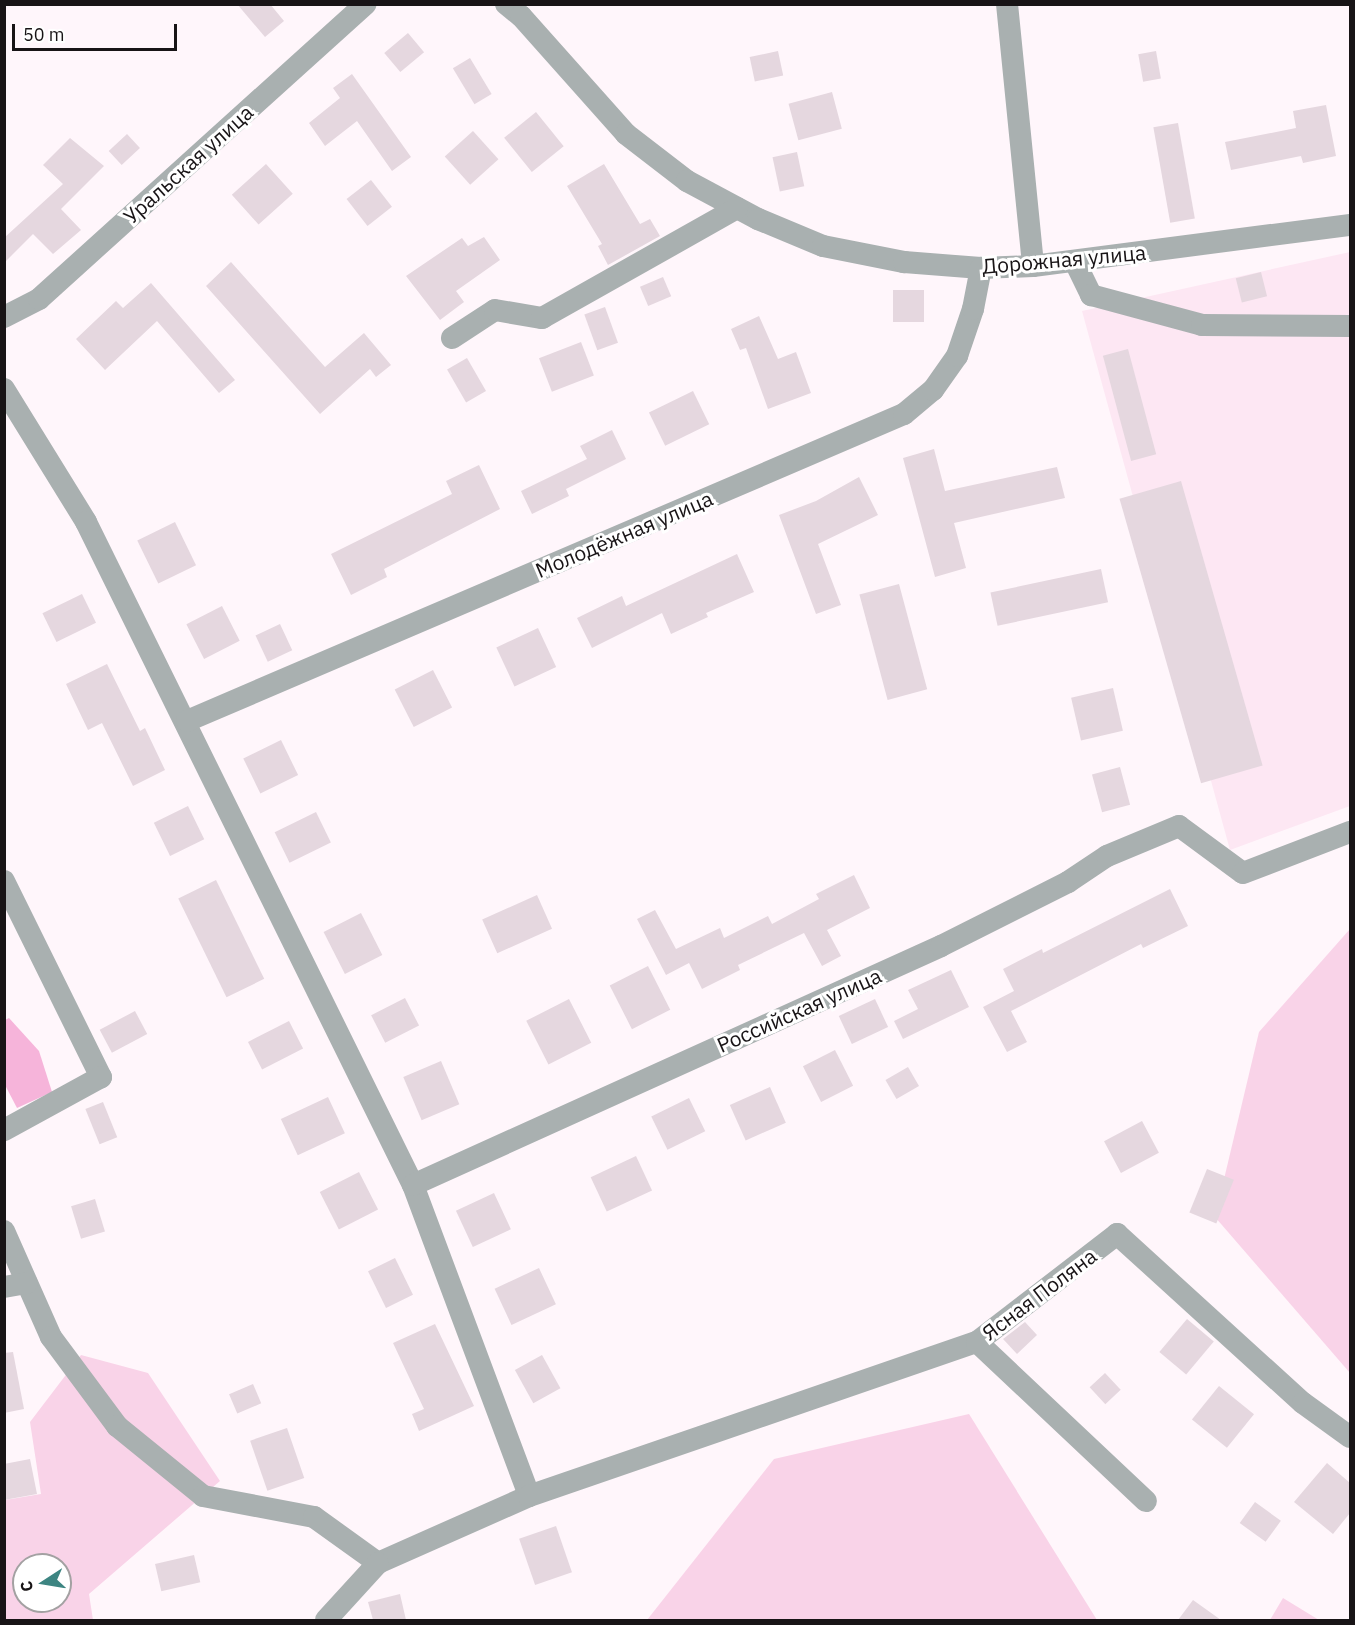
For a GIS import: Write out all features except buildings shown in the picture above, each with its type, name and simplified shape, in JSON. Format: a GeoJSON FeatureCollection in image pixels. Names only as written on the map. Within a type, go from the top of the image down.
{"type":"FeatureCollection","features":[{"type":"Feature","properties":{"kind":"street","name":"Уральская улица"},"geometry":{"type":"LineString","coordinates":[[4,317],[39,299],[366,4]]}},
{"type":"Feature","properties":{"kind":"street","name":"Дорожная улица"},"geometry":{"type":"LineString","coordinates":[[506,4],[521,16],[626,134],[687,182],[737,208],[823,246],[904,262],[981,268],[1033,266],[1350,225]]}},
{"type":"Feature","properties":{"kind":"street"},"geometry":{"type":"LineString","coordinates":[[1007,4],[1033,266]]}},
{"type":"Feature","properties":{"kind":"street"},"geometry":{"type":"LineString","coordinates":[[452,338],[495,310],[542,318],[737,208]]}},
{"type":"Feature","properties":{"kind":"street"},"geometry":{"type":"LineString","coordinates":[[1075,262],[1091,296],[1202,325],[1350,326]]}},
{"type":"Feature","properties":{"kind":"street","name":"Молодёжная улица"},"geometry":{"type":"LineString","coordinates":[[187,721],[904,414],[933,390],[957,356],[973,309],[981,268]]}},
{"type":"Feature","properties":{"kind":"street"},"geometry":{"type":"LineString","coordinates":[[4,389],[86,522],[187,721],[413,1185],[529,1496]]}},
{"type":"Feature","properties":{"kind":"street","name":"Российская улица"},"geometry":{"type":"LineString","coordinates":[[413,1185],[941,946],[1068,882],[1107,856],[1179,826],[1243,873],[1350,831]]}},
{"type":"Feature","properties":{"kind":"street"},"geometry":{"type":"LineString","coordinates":[[4,881],[101,1077],[4,1130]]}},
{"type":"Feature","properties":{"kind":"street"},"geometry":{"type":"LineString","coordinates":[[4,1231],[51,1337],[117,1426],[203,1496],[314,1517],[378,1563],[326,1620]]}},
{"type":"Feature","properties":{"kind":"street","name":"Ясная Поляна"},"geometry":{"type":"LineString","coordinates":[[378,1563],[529,1496],[977,1342],[1117,1234],[1303,1402],[1350,1437]]}},
{"type":"Feature","properties":{"kind":"street"},"geometry":{"type":"LineString","coordinates":[[4,1287],[27,1282]]}},
{"type":"Feature","properties":{"kind":"street"},"geometry":{"type":"LineString","coordinates":[[977,1342],[1146,1501]]}},
{"type":"Feature","properties":{"kind":"shaded area"},"geometry":{"type":"Polygon","coordinates":[[[1350,252],[1350,806],[1230,850],[1082,311],[1350,252]]]}},
{"type":"Feature","properties":{"kind":"shaded area"},"geometry":{"type":"Polygon","coordinates":[[[1350,929],[1350,1373],[1215,1217],[1259,1032],[1350,929]]]}},
{"type":"Feature","properties":{"kind":"shaded area"},"geometry":{"type":"Polygon","coordinates":[[[9,1018],[39,1051],[52,1092],[17,1108],[5,1085],[5,1020],[9,1018]]]}},
{"type":"Feature","properties":{"kind":"shaded area"},"geometry":{"type":"Polygon","coordinates":[[[81,1355],[148,1373],[220,1481],[89,1594],[93,1620],[5,1620],[5,1500],[41,1494],[30,1422],[81,1355]]]}},
{"type":"Feature","properties":{"kind":"shaded area"},"geometry":{"type":"Polygon","coordinates":[[[969,1414],[1097,1620],[647,1620],[774,1459],[969,1414]]]}},
{"type":"Feature","properties":{"kind":"shaded area"},"geometry":{"type":"Polygon","coordinates":[[[1283,1598],[1319,1620],[1270,1620],[1283,1598]]]}}]}
